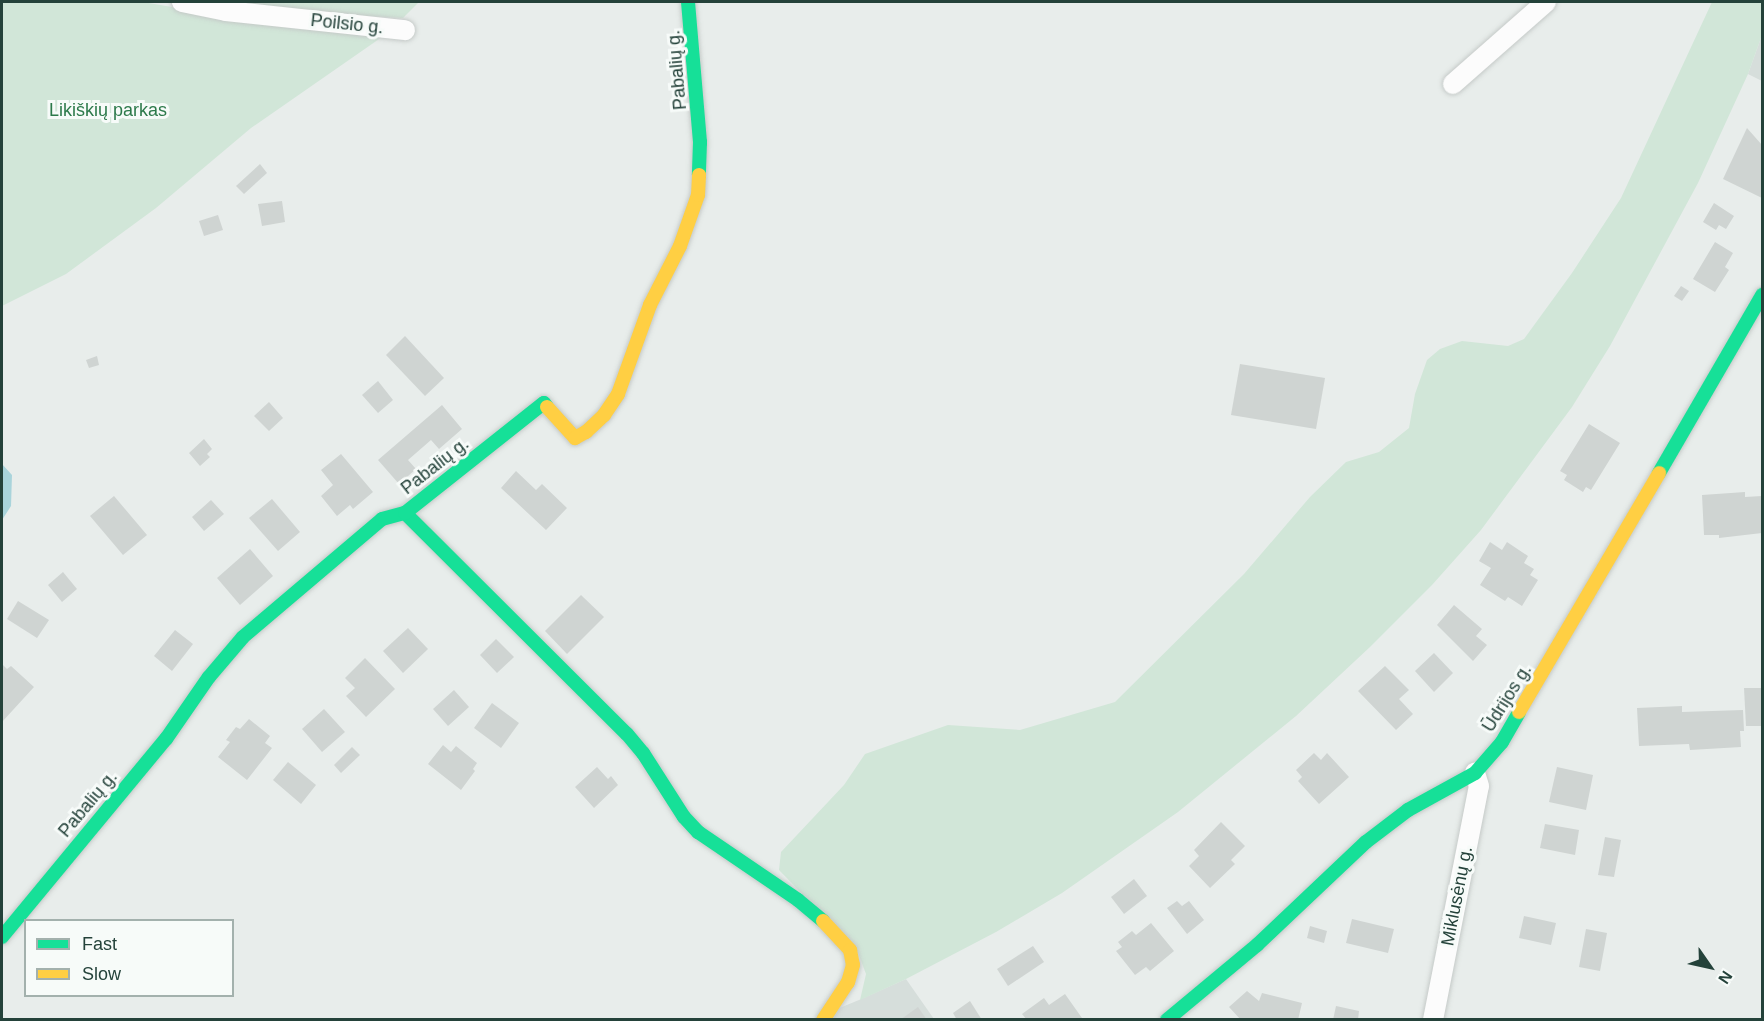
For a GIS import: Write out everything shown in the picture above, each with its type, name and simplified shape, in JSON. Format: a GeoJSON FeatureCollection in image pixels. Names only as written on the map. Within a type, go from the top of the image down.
{"type":"FeatureCollection","features":[{"type":"Feature","properties":{"kind":"street","name":"Poilsio g."},"geometry":{"type":"LineString","coordinates":[[182,2],[226,11],[405,30]]}},
{"type":"Feature","properties":{"kind":"street","name":"Pabalių g."},"geometry":{"type":"LineString","coordinates":[[2,937],[166,739],[209,677],[243,637],[382,519],[405,513],[544,403],[575,438],[586,432],[604,415],[618,394],[650,305],[680,246],[698,195],[699,112],[688,2]]}},
{"type":"Feature","properties":{"kind":"street"},"geometry":{"type":"LineString","coordinates":[[1453,84],[1546,2]]}},
{"type":"Feature","properties":{"kind":"street","name":"Ūdrijos g."},"geometry":{"type":"LineString","coordinates":[[1167,1020],[1257,945],[1366,843],[1408,810],[1474,773],[1517,719],[1762,295]]}},
{"type":"Feature","properties":{"kind":"street"},"geometry":{"type":"LineString","coordinates":[[405,513],[627,734],[643,753],[684,817],[698,832],[798,900],[832,929],[850,950],[853,965],[848,982],[823,1020]]}},
{"type":"Feature","properties":{"kind":"street","name":"Miklusėnų g."},"geometry":{"type":"LineString","coordinates":[[1433,1020],[1479,786],[1474,773]]}},
{"type":"Feature","properties":{"kind":"shaded area"},"geometry":{"type":"Polygon","coordinates":[[[1762,35],[1762,81],[1748,74],[1762,35]]]}},
{"type":"Feature","properties":{"kind":"shaded area"},"geometry":{"type":"Polygon","coordinates":[[[906,979],[934,1019],[810,1020],[859,1000],[906,979]]]}},
{"type":"Feature","properties":{"kind":"green space","name":"Likiškių parkas"},"geometry":{"type":"Polygon","coordinates":[[[2,2],[143,2],[212,14],[382,37],[251,128],[156,208],[66,274],[2,306],[2,2]]]}},
{"type":"Feature","properties":{"kind":"green space"},"geometry":{"type":"Polygon","coordinates":[[[226,2],[419,2],[403,18],[315,13],[226,2]]]}},
{"type":"Feature","properties":{"kind":"green space"},"geometry":{"type":"Polygon","coordinates":[[[1712,2],[1762,2],[1762,35],[1748,74],[1698,183],[1610,346],[1572,407],[1481,530],[1432,585],[1296,716],[1178,812],[1062,893],[996,932],[860,1000],[866,974],[857,950],[779,870],[781,852],[844,785],[865,754],[948,725],[1020,730],[1115,702],[1244,574],[1310,497],[1346,462],[1379,452],[1409,428],[1415,394],[1427,360],[1440,349],[1462,341],[1508,346],[1524,339],[1572,273],[1621,198],[1712,2]]]}},
{"type":"Feature","properties":{"kind":"water"},"geometry":{"type":"Polygon","coordinates":[[[2,464],[12,475],[11,506],[2,520],[2,464]]]}},
{"type":"Feature","properties":{"kind":"building"},"geometry":{"type":"Polygon","coordinates":[[[1747,128],[1762,145],[1762,198],[1723,179],[1747,128]]]}},
{"type":"Feature","properties":{"kind":"building"},"geometry":{"type":"Polygon","coordinates":[[[260,164],[267,173],[244,194],[236,186],[260,164]]]}},
{"type":"Feature","properties":{"kind":"building"},"geometry":{"type":"Polygon","coordinates":[[[282,201],[285,222],[262,226],[258,204],[282,201]]]}},
{"type":"Feature","properties":{"kind":"building"},"geometry":{"type":"Polygon","coordinates":[[[1714,203],[1734,216],[1726,229],[1719,225],[1716,230],[1703,222],[1714,203]]]}},
{"type":"Feature","properties":{"kind":"building"},"geometry":{"type":"Polygon","coordinates":[[[218,215],[223,230],[204,236],[199,221],[218,215]]]}},
{"type":"Feature","properties":{"kind":"building"},"geometry":{"type":"Polygon","coordinates":[[[1715,242],[1733,253],[1725,267],[1729,270],[1715,292],[1693,279],[1715,242]]]}},
{"type":"Feature","properties":{"kind":"building"},"geometry":{"type":"Polygon","coordinates":[[[1681,286],[1689,291],[1682,301],[1674,296],[1681,286]]]}},
{"type":"Feature","properties":{"kind":"building"},"geometry":{"type":"Polygon","coordinates":[[[405,336],[444,378],[425,396],[386,355],[405,336]]]}},
{"type":"Feature","properties":{"kind":"building"},"geometry":{"type":"Polygon","coordinates":[[[97,356],[99,365],[89,368],[86,360],[97,356]]]}},
{"type":"Feature","properties":{"kind":"building"},"geometry":{"type":"Polygon","coordinates":[[[1240,364],[1325,378],[1316,429],[1231,415],[1240,364]]]}},
{"type":"Feature","properties":{"kind":"building"},"geometry":{"type":"Polygon","coordinates":[[[378,381],[393,400],[378,413],[362,395],[378,381]]]}},
{"type":"Feature","properties":{"kind":"building"},"geometry":{"type":"Polygon","coordinates":[[[269,402],[283,418],[269,431],[254,416],[269,402]]]}},
{"type":"Feature","properties":{"kind":"building"},"geometry":{"type":"Polygon","coordinates":[[[442,405],[462,429],[439,449],[431,440],[408,460],[416,469],[399,484],[378,460],[442,405]]]}},
{"type":"Feature","properties":{"kind":"building"},"geometry":{"type":"Polygon","coordinates":[[[1589,424],[1620,443],[1591,490],[1586,487],[1583,492],[1564,480],[1567,475],[1560,471],[1589,424]]]}},
{"type":"Feature","properties":{"kind":"building"},"geometry":{"type":"Polygon","coordinates":[[[204,439],[212,449],[207,454],[210,457],[200,466],[189,453],[204,439]]]}},
{"type":"Feature","properties":{"kind":"building"},"geometry":{"type":"Polygon","coordinates":[[[341,454],[373,492],[353,509],[350,505],[337,516],[321,496],[333,485],[321,470],[341,454]]]}},
{"type":"Feature","properties":{"kind":"building"},"geometry":{"type":"Polygon","coordinates":[[[516,471],[536,490],[542,484],[567,508],[546,530],[501,488],[516,471]]]}},
{"type":"Feature","properties":{"kind":"building"},"geometry":{"type":"Polygon","coordinates":[[[1745,492],[1745,497],[1762,496],[1762,533],[1719,538],[1719,535],[1704,535],[1702,495],[1745,492]]]}},
{"type":"Feature","properties":{"kind":"building"},"geometry":{"type":"Polygon","coordinates":[[[114,496],[147,535],[123,555],[90,516],[114,496]]]}},
{"type":"Feature","properties":{"kind":"building"},"geometry":{"type":"Polygon","coordinates":[[[272,499],[300,532],[278,551],[249,518],[272,499]]]}},
{"type":"Feature","properties":{"kind":"building"},"geometry":{"type":"Polygon","coordinates":[[[211,500],[224,514],[204,531],[192,517],[211,500]]]}},
{"type":"Feature","properties":{"kind":"building"},"geometry":{"type":"Polygon","coordinates":[[[1490,542],[1502,550],[1507,542],[1528,556],[1524,563],[1534,569],[1530,575],[1538,580],[1522,606],[1508,597],[1505,601],[1480,585],[1491,568],[1479,561],[1490,542]]]}},
{"type":"Feature","properties":{"kind":"building"},"geometry":{"type":"Polygon","coordinates":[[[250,549],[273,576],[240,605],[217,578],[250,549]]]}},
{"type":"Feature","properties":{"kind":"building"},"geometry":{"type":"Polygon","coordinates":[[[63,572],[77,589],[62,602],[48,585],[63,572]]]}},
{"type":"Feature","properties":{"kind":"building"},"geometry":{"type":"Polygon","coordinates":[[[581,595],[604,617],[567,654],[545,631],[581,595]]]}},
{"type":"Feature","properties":{"kind":"building"},"geometry":{"type":"Polygon","coordinates":[[[18,601],[49,620],[37,638],[7,619],[18,601]]]}},
{"type":"Feature","properties":{"kind":"building"},"geometry":{"type":"Polygon","coordinates":[[[1454,605],[1482,629],[1476,636],[1487,645],[1473,661],[1437,625],[1454,605]]]}},
{"type":"Feature","properties":{"kind":"building"},"geometry":{"type":"Polygon","coordinates":[[[408,628],[428,649],[403,673],[383,651],[408,628]]]}},
{"type":"Feature","properties":{"kind":"building"},"geometry":{"type":"Polygon","coordinates":[[[175,630],[193,644],[172,671],[154,656],[175,630]]]}},
{"type":"Feature","properties":{"kind":"building"},"geometry":{"type":"Polygon","coordinates":[[[496,639],[514,657],[497,673],[480,655],[496,639]]]}},
{"type":"Feature","properties":{"kind":"building"},"geometry":{"type":"Polygon","coordinates":[[[1434,653],[1453,673],[1434,692],[1415,671],[1434,653]]]}},
{"type":"Feature","properties":{"kind":"building"},"geometry":{"type":"Polygon","coordinates":[[[365,658],[395,689],[366,717],[346,696],[355,688],[345,678],[365,658]]]}},
{"type":"Feature","properties":{"kind":"building"},"geometry":{"type":"Polygon","coordinates":[[[2,664],[7,669],[11,666],[34,687],[2,722],[2,664]]]}},
{"type":"Feature","properties":{"kind":"building"},"geometry":{"type":"Polygon","coordinates":[[[1385,666],[1409,690],[1399,699],[1413,714],[1396,730],[1358,691],[1385,666]]]}},
{"type":"Feature","properties":{"kind":"building"},"geometry":{"type":"Polygon","coordinates":[[[1744,688],[1762,688],[1762,726],[1746,726],[1744,688]]]}},
{"type":"Feature","properties":{"kind":"building"},"geometry":{"type":"Polygon","coordinates":[[[454,690],[469,707],[448,726],[433,709],[454,690]]]}},
{"type":"Feature","properties":{"kind":"building"},"geometry":{"type":"Polygon","coordinates":[[[492,703],[519,723],[501,748],[474,728],[492,703]]]}},
{"type":"Feature","properties":{"kind":"building"},"geometry":{"type":"Polygon","coordinates":[[[1682,706],[1682,712],[1743,710],[1744,731],[1740,731],[1741,747],[1690,750],[1689,744],[1639,746],[1637,708],[1682,706]]]}},
{"type":"Feature","properties":{"kind":"building"},"geometry":{"type":"Polygon","coordinates":[[[324,709],[345,732],[322,752],[302,729],[324,709]]]}},
{"type":"Feature","properties":{"kind":"building"},"geometry":{"type":"Polygon","coordinates":[[[249,719],[270,736],[265,743],[272,748],[247,780],[218,757],[230,742],[226,740],[236,727],[240,729],[249,719]]]}},
{"type":"Feature","properties":{"kind":"building"},"geometry":{"type":"Polygon","coordinates":[[[443,745],[451,752],[456,746],[477,763],[473,769],[475,771],[461,790],[428,764],[443,745]]]}},
{"type":"Feature","properties":{"kind":"building"},"geometry":{"type":"Polygon","coordinates":[[[352,747],[360,755],[341,773],[334,765],[352,747]]]}},
{"type":"Feature","properties":{"kind":"building"},"geometry":{"type":"Polygon","coordinates":[[[1314,753],[1321,760],[1327,753],[1349,777],[1319,804],[1298,781],[1302,777],[1296,770],[1314,753]]]}},
{"type":"Feature","properties":{"kind":"building"},"geometry":{"type":"Polygon","coordinates":[[[288,762],[316,785],[301,804],[273,780],[288,762]]]}},
{"type":"Feature","properties":{"kind":"building"},"geometry":{"type":"Polygon","coordinates":[[[597,767],[608,779],[611,776],[618,785],[594,808],[575,787],[597,767]]]}},
{"type":"Feature","properties":{"kind":"building"},"geometry":{"type":"Polygon","coordinates":[[[1557,767],[1593,775],[1586,810],[1549,802],[1557,767]]]}},
{"type":"Feature","properties":{"kind":"building"},"geometry":{"type":"Polygon","coordinates":[[[1221,822],[1245,846],[1231,860],[1235,864],[1210,888],[1189,866],[1199,856],[1194,850],[1221,822]]]}},
{"type":"Feature","properties":{"kind":"building"},"geometry":{"type":"Polygon","coordinates":[[[1545,824],[1579,830],[1575,855],[1540,848],[1545,824]]]}},
{"type":"Feature","properties":{"kind":"building"},"geometry":{"type":"Polygon","coordinates":[[[1605,837],[1621,840],[1614,877],[1598,875],[1605,837]]]}},
{"type":"Feature","properties":{"kind":"building"},"geometry":{"type":"Polygon","coordinates":[[[1134,879],[1147,896],[1124,914],[1111,897],[1134,879]]]}},
{"type":"Feature","properties":{"kind":"building"},"geometry":{"type":"Polygon","coordinates":[[[1177,901],[1182,906],[1189,901],[1204,920],[1187,934],[1167,908],[1177,901]]]}},
{"type":"Feature","properties":{"kind":"building"},"geometry":{"type":"Polygon","coordinates":[[[1524,916],[1556,923],[1551,945],[1519,938],[1524,916]]]}},
{"type":"Feature","properties":{"kind":"building"},"geometry":{"type":"Polygon","coordinates":[[[1352,919],[1394,929],[1388,953],[1346,943],[1352,919]]]}},
{"type":"Feature","properties":{"kind":"building"},"geometry":{"type":"Polygon","coordinates":[[[1151,923],[1174,951],[1150,971],[1146,967],[1135,975],[1116,951],[1122,947],[1118,942],[1132,931],[1136,935],[1151,923]]]}},
{"type":"Feature","properties":{"kind":"building"},"geometry":{"type":"Polygon","coordinates":[[[1310,926],[1327,931],[1324,943],[1307,938],[1310,926]]]}},
{"type":"Feature","properties":{"kind":"building"},"geometry":{"type":"Polygon","coordinates":[[[1586,929],[1607,933],[1600,971],[1579,967],[1586,929]]]}},
{"type":"Feature","properties":{"kind":"building"},"geometry":{"type":"Polygon","coordinates":[[[1033,946],[1044,962],[1008,986],[997,969],[1033,946]]]}},
{"type":"Feature","properties":{"kind":"building"},"geometry":{"type":"Polygon","coordinates":[[[1247,991],[1259,1001],[1262,993],[1302,1003],[1298,1020],[1241,1020],[1229,1007],[1247,991]]]}},
{"type":"Feature","properties":{"kind":"building"},"geometry":{"type":"Polygon","coordinates":[[[1065,994],[1082,1018],[1079,1020],[1027,1020],[1022,1014],[1044,998],[1049,1005],[1065,994]]]}},
{"type":"Feature","properties":{"kind":"building"},"geometry":{"type":"Polygon","coordinates":[[[970,1001],[982,1020],[957,1020],[953,1013],[970,1001]]]}},
{"type":"Feature","properties":{"kind":"building"},"geometry":{"type":"Polygon","coordinates":[[[1336,1006],[1359,1011],[1358,1020],[1333,1020],[1336,1006]]]}},
{"type":"Feature","properties":{"kind":"building"},"geometry":{"type":"Polygon","coordinates":[[[918,1007],[927,1020],[900,1020],[918,1007]]]}},
{"type":"Feature","properties":{"kind":"traffic: fast"},"geometry":{"type":"LineString","coordinates":[[688,2],[700,142],[699,175]]}},
{"type":"Feature","properties":{"kind":"traffic: fast"},"geometry":{"type":"LineString","coordinates":[[1659,473],[1762,295]]}},
{"type":"Feature","properties":{"kind":"traffic: fast"},"geometry":{"type":"LineString","coordinates":[[2,937],[166,739],[209,677],[243,637],[382,519],[405,513],[544,403],[547,407]]}},
{"type":"Feature","properties":{"kind":"traffic: fast"},"geometry":{"type":"LineString","coordinates":[[405,513],[627,734],[643,753],[684,817],[698,832],[798,900],[823,921]]}},
{"type":"Feature","properties":{"kind":"traffic: fast"},"geometry":{"type":"LineString","coordinates":[[1167,1020],[1257,945],[1366,842],[1408,810],[1475,773],[1502,742],[1519,712]]}},
{"type":"Feature","properties":{"kind":"traffic: slow"},"geometry":{"type":"LineString","coordinates":[[547,407],[575,438],[586,432],[604,415],[618,394],[650,305],[680,246],[698,195],[699,175]]}},
{"type":"Feature","properties":{"kind":"traffic: slow"},"geometry":{"type":"LineString","coordinates":[[1519,712],[1659,473]]}},
{"type":"Feature","properties":{"kind":"traffic: slow"},"geometry":{"type":"LineString","coordinates":[[823,921],[850,950],[853,965],[848,982],[823,1020]]}}]}
